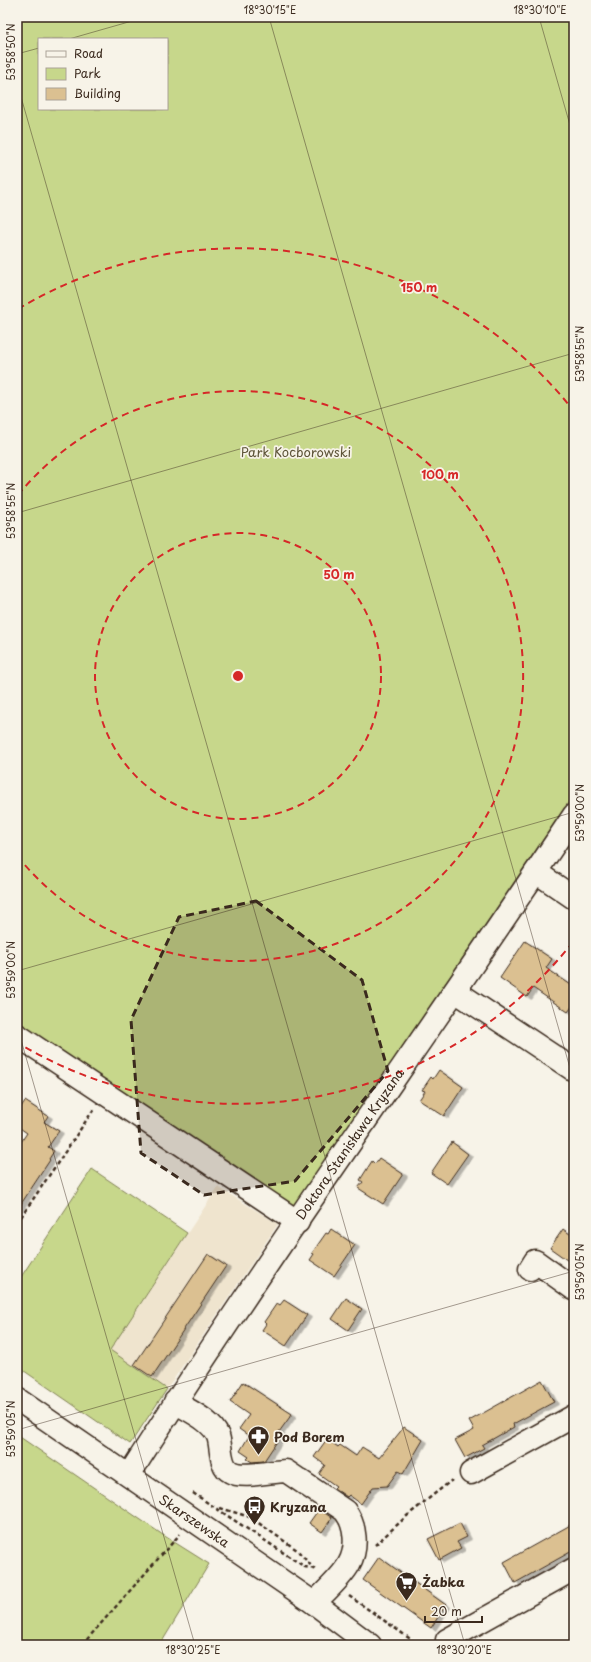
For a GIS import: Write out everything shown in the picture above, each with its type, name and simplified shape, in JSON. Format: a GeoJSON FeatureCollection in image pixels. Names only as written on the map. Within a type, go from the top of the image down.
{"type":"FeatureCollection","features":[{"type":"Feature","properties":{"kind":"street","name":"Doktora Stanisława Kryzana"},"geometry":{"type":"LineString","coordinates":[[129,1475],[175,1402],[574,815]]}},
{"type":"Feature","properties":{"kind":"street"},"geometry":{"type":"LineString","coordinates":[[536,872],[574,898]]}},
{"type":"Feature","properties":{"kind":"street"},"geometry":{"type":"LineString","coordinates":[[455,991],[574,1070]]}},
{"type":"Feature","properties":{"kind":"street"},"geometry":{"type":"LineString","coordinates":[[17,1035],[298,1222]]}},
{"type":"Feature","properties":{"kind":"street"},"geometry":{"type":"LineString","coordinates":[[530,1269],[535,1262],[574,1289]]}},
{"type":"Feature","properties":{"kind":"street","name":"Skarszewska"},"geometry":{"type":"LineString","coordinates":[[17,1398],[314,1603],[370,1645]]}},
{"type":"Feature","properties":{"kind":"street"},"geometry":{"type":"LineString","coordinates":[[175,1402],[208,1423],[218,1436],[224,1464],[231,1472],[248,1475],[286,1471],[345,1511],[350,1518],[354,1532],[354,1548],[350,1564],[314,1603]]}},
{"type":"Feature","properties":{"kind":"street"},"geometry":{"type":"LineString","coordinates":[[470,1473],[574,1416]]}},
{"type":"Feature","properties":{"kind":"street"},"geometry":{"type":"LineString","coordinates":[[446,1640],[574,1569]]}},
{"type":"Feature","properties":{"kind":"path"},"geometry":{"type":"LineString","coordinates":[[17,1223],[90,1116]]}},
{"type":"Feature","properties":{"kind":"path"},"geometry":{"type":"LineString","coordinates":[[380,1541],[408,1515],[460,1474],[470,1473]]}},
{"type":"Feature","properties":{"kind":"path"},"geometry":{"type":"LineString","coordinates":[[314,1570],[305,1567],[217,1508],[250,1517],[297,1550],[314,1570],[332,1584],[419,1645]]}},
{"type":"Feature","properties":{"kind":"path"},"geometry":{"type":"LineString","coordinates":[[82,1645],[193,1520]]}},
{"type":"Feature","properties":{"kind":"highlighted area"},"geometry":{"type":"Polygon","coordinates":[[[256,901],[362,980],[388,1071],[295,1181],[204,1195],[141,1153],[131,1020],[179,917],[256,901]]]}},
{"type":"Feature","properties":{"kind":"shaded area"},"geometry":{"type":"Polygon","coordinates":[[[218,1187],[278,1224],[167,1389],[110,1350],[218,1187]]]}},
{"type":"Feature","properties":{"kind":"green space","name":"Park Kocborowski"},"geometry":{"type":"Polygon","coordinates":[[[17,17],[574,17],[574,794],[294,1206],[17,1022],[17,17]]]}},
{"type":"Feature","properties":{"kind":"green space"},"geometry":{"type":"Polygon","coordinates":[[[92,1169],[187,1233],[110,1350],[167,1389],[130,1444],[17,1366],[17,1283],[92,1169]]]}},
{"type":"Feature","properties":{"kind":"green space"},"geometry":{"type":"Polygon","coordinates":[[[17,1435],[163,1535],[209,1564],[160,1645],[17,1645],[17,1435]]]}},
{"type":"Feature","properties":{"kind":"building"},"geometry":{"type":"Polygon","coordinates":[[[525,941],[552,959],[546,968],[574,987],[574,1004],[568,1012],[533,988],[527,997],[500,978],[525,941]]]}},
{"type":"Feature","properties":{"kind":"building"},"geometry":{"type":"Polygon","coordinates":[[[439,1070],[463,1087],[444,1116],[419,1100],[425,1091],[422,1090],[431,1077],[433,1079],[439,1070]]]}},
{"type":"Feature","properties":{"kind":"building"},"geometry":{"type":"Polygon","coordinates":[[[25,1101],[48,1116],[44,1122],[59,1131],[48,1147],[54,1151],[49,1159],[50,1160],[17,1210],[17,1148],[27,1133],[17,1126],[17,1113],[25,1101]]]}},
{"type":"Feature","properties":{"kind":"building"},"geometry":{"type":"Polygon","coordinates":[[[452,1142],[468,1154],[447,1184],[431,1173],[452,1142]]]}},
{"type":"Feature","properties":{"kind":"building"},"geometry":{"type":"Polygon","coordinates":[[[379,1158],[403,1174],[383,1204],[358,1188],[363,1182],[360,1180],[372,1161],[375,1164],[379,1158]]]}},
{"type":"Feature","properties":{"kind":"building"},"geometry":{"type":"Polygon","coordinates":[[[331,1229],[355,1245],[334,1276],[310,1260],[314,1254],[312,1253],[326,1233],[328,1234],[331,1229]]]}},
{"type":"Feature","properties":{"kind":"building"},"geometry":{"type":"Polygon","coordinates":[[[563,1229],[574,1237],[574,1265],[550,1248],[563,1229]]]}},
{"type":"Feature","properties":{"kind":"building"},"geometry":{"type":"Polygon","coordinates":[[[208,1254],[226,1266],[152,1377],[134,1365],[208,1254]]]}},
{"type":"Feature","properties":{"kind":"building"},"geometry":{"type":"Polygon","coordinates":[[[346,1298],[362,1309],[348,1330],[332,1319],[346,1298]]]}},
{"type":"Feature","properties":{"kind":"building"},"geometry":{"type":"Polygon","coordinates":[[[284,1300],[307,1315],[286,1346],[262,1330],[266,1324],[264,1322],[277,1303],[280,1305],[284,1300]]]}},
{"type":"Feature","properties":{"kind":"building"},"geometry":{"type":"Polygon","coordinates":[[[542,1380],[554,1402],[513,1424],[514,1427],[482,1445],[484,1448],[465,1458],[455,1440],[474,1430],[469,1421],[542,1380]]]}},
{"type":"Feature","properties":{"kind":"building"},"geometry":{"type":"Polygon","coordinates":[[[243,1382],[292,1414],[279,1432],[282,1434],[264,1461],[252,1462],[247,1459],[249,1457],[240,1451],[249,1436],[239,1429],[249,1415],[230,1402],[243,1382]]]}},
{"type":"Feature","properties":{"kind":"building"},"geometry":{"type":"Polygon","coordinates":[[[404,1427],[423,1440],[403,1474],[398,1471],[387,1486],[373,1487],[361,1504],[349,1495],[347,1497],[334,1488],[336,1486],[319,1474],[325,1465],[314,1457],[327,1439],[338,1447],[340,1445],[356,1456],[362,1447],[379,1458],[404,1427]]]}},
{"type":"Feature","properties":{"kind":"building"},"geometry":{"type":"Polygon","coordinates":[[[319,1509],[332,1518],[322,1532],[309,1523],[319,1509]]]}},
{"type":"Feature","properties":{"kind":"building"},"geometry":{"type":"Polygon","coordinates":[[[460,1523],[467,1537],[457,1542],[461,1548],[439,1560],[428,1539],[460,1523]]]}},
{"type":"Feature","properties":{"kind":"building"},"geometry":{"type":"Polygon","coordinates":[[[574,1523],[574,1550],[515,1583],[504,1562],[574,1523]]]}},
{"type":"Feature","properties":{"kind":"building"},"geometry":{"type":"Polygon","coordinates":[[[379,1557],[446,1605],[431,1628],[363,1580],[379,1557]]]}},
{"type":"Feature","properties":{"kind":"place","name":"Pod Borem"},"geometry":{"type":"Point","coordinates":[259,1456]}},
{"type":"Feature","properties":{"kind":"place","name":"Kryzana"},"geometry":{"type":"Point","coordinates":[254,1526]}},
{"type":"Feature","properties":{"kind":"place","name":"Żabka"},"geometry":{"type":"Point","coordinates":[407,1602]}}]}
